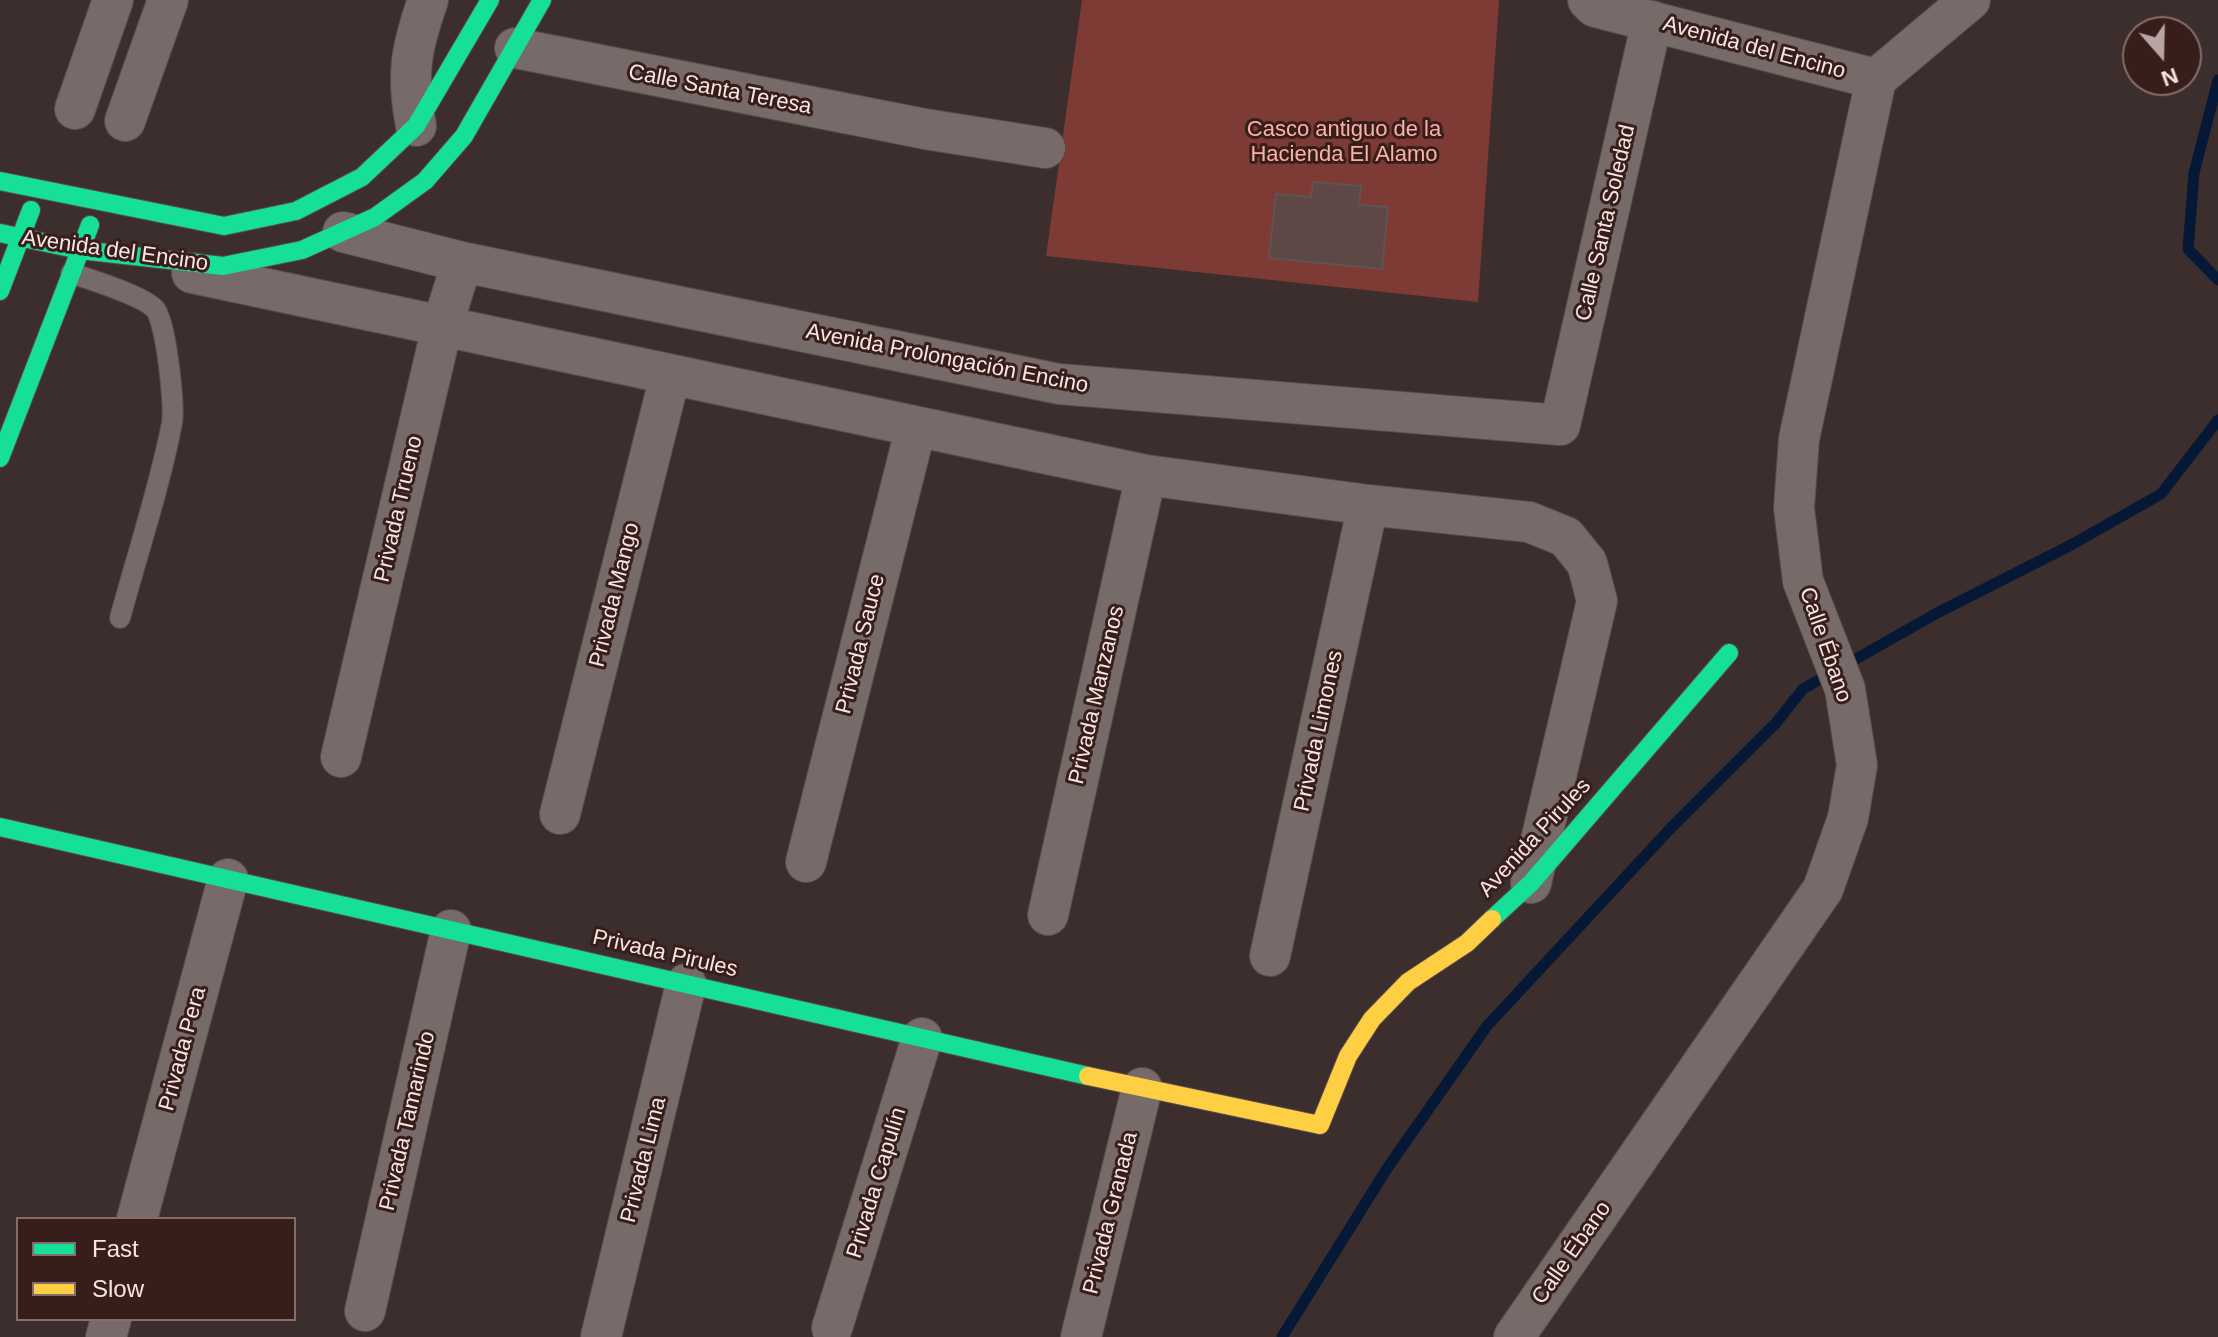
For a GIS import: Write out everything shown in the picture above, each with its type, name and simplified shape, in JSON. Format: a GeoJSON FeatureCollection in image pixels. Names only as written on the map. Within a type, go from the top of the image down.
{"type":"FeatureCollection","features":[{"type":"Feature","properties":{"kind":"street"},"geometry":{"type":"LineString","coordinates":[[75,109],[113,0]]}},
{"type":"Feature","properties":{"kind":"street"},"geometry":{"type":"LineString","coordinates":[[125,121],[168,0]]}},
{"type":"Feature","properties":{"kind":"street"},"geometry":{"type":"LineString","coordinates":[[416,126],[410,95],[410,59],[428,0]]}},
{"type":"Feature","properties":{"kind":"street","name":"Avenida del Encino"},"geometry":{"type":"LineString","coordinates":[[0,181],[224,226],[296,211],[362,177],[416,126],[490,0]]}},
{"type":"Feature","properties":{"kind":"street","name":"Avenida del Encino"},"geometry":{"type":"LineString","coordinates":[[0,233],[21,237],[75,262],[223,266],[302,250],[375,217],[425,181],[464,136],[542,0]]}},
{"type":"Feature","properties":{"kind":"street","name":"Avenida del Encino"},"geometry":{"type":"LineString","coordinates":[[1588,0],[1595,7],[1876,79]]}},
{"type":"Feature","properties":{"kind":"street"},"geometry":{"type":"LineString","coordinates":[[1876,79],[1970,0]]}},
{"type":"Feature","properties":{"kind":"street","name":"Calle Santa Soledad"},"geometry":{"type":"LineString","coordinates":[[1560,425],[1652,21]]}},
{"type":"Feature","properties":{"kind":"street","name":"Calle Santa Teresa"},"geometry":{"type":"LineString","coordinates":[[515,48],[925,129],[1045,148]]}},
{"type":"Feature","properties":{"kind":"street","name":"Calle Ébano"},"geometry":{"type":"LineString","coordinates":[[1514,1337],[1823,889],[1848,818],[1857,765],[1845,689],[1803,581],[1794,508],[1799,439],[1876,79]]}},
{"type":"Feature","properties":{"kind":"street"},"geometry":{"type":"LineString","coordinates":[[0,291],[39,189]]}},
{"type":"Feature","properties":{"kind":"street"},"geometry":{"type":"LineString","coordinates":[[0,458],[100,200]]}},
{"type":"Feature","properties":{"kind":"street","name":"Avenida Prolongación Encino"},"geometry":{"type":"LineString","coordinates":[[343,232],[462,262],[1059,384],[1560,425]]}},
{"type":"Feature","properties":{"kind":"street"},"geometry":{"type":"LineString","coordinates":[[75,262],[341,304],[1146,475],[1368,505],[1529,522],[1566,537],[1587,563],[1597,601],[1531,883]]}},
{"type":"Feature","properties":{"kind":"street","name":"Privada Trueno"},"geometry":{"type":"LineString","coordinates":[[341,757],[442,327],[462,262]]}},
{"type":"Feature","properties":{"kind":"street","name":"Privada Mango"},"geometry":{"type":"LineString","coordinates":[[560,814],[670,376]]}},
{"type":"Feature","properties":{"kind":"street","name":"Privada Sauce"},"geometry":{"type":"LineString","coordinates":[[806,862],[916,427]]}},
{"type":"Feature","properties":{"kind":"street","name":"Privada Manzanos"},"geometry":{"type":"LineString","coordinates":[[1048,915],[1146,475]]}},
{"type":"Feature","properties":{"kind":"street","name":"Privada Limones"},"geometry":{"type":"LineString","coordinates":[[1270,956],[1368,505]]}},
{"type":"Feature","properties":{"kind":"street","name":"Avenida Pirules"},"geometry":{"type":"LineString","coordinates":[[1320,1125],[1348,1056],[1372,1019],[1408,982],[1467,943],[1531,883],[1729,653]]}},
{"type":"Feature","properties":{"kind":"street","name":"Privada Pirules"},"geometry":{"type":"LineString","coordinates":[[0,827],[1142,1088],[1320,1125]]}},
{"type":"Feature","properties":{"kind":"street","name":"Privada Pera"},"geometry":{"type":"LineString","coordinates":[[138,1217],[228,879]]}},
{"type":"Feature","properties":{"kind":"street","name":"Privada Tamarindo"},"geometry":{"type":"LineString","coordinates":[[365,1311],[451,930]]}},
{"type":"Feature","properties":{"kind":"street","name":"Privada Lima"},"geometry":{"type":"LineString","coordinates":[[601,1337],[686,984]]}},
{"type":"Feature","properties":{"kind":"street","name":"Privada Capulín"},"geometry":{"type":"LineString","coordinates":[[832,1328],[922,1038]]}},
{"type":"Feature","properties":{"kind":"street","name":"Privada Granada"},"geometry":{"type":"LineString","coordinates":[[1081,1337],[1142,1088]]}},
{"type":"Feature","properties":{"kind":"lane"},"geometry":{"type":"LineString","coordinates":[[75,262],[155,308],[162,321],[166,347],[173,419],[120,618]]}},
{"type":"Feature","properties":{"kind":"green space","name":"Casco antiguo de la Hacienda El Alamo"},"geometry":{"type":"Polygon","coordinates":[[[1082,0],[1499,0],[1478,302],[1046,256],[1082,0]]]}},
{"type":"Feature","properties":{"kind":"building"},"geometry":{"type":"Polygon","coordinates":[[[1313,182],[1361,186],[1359,205],[1388,207],[1382,269],[1269,258],[1276,194],[1311,197],[1313,182]]]}},
{"type":"Feature","properties":{"kind":"waterway"},"geometry":{"type":"LineString","coordinates":[[2218,80],[2194,173],[2188,249],[2218,280]]}},
{"type":"Feature","properties":{"kind":"waterway"},"geometry":{"type":"LineString","coordinates":[[1282,1337],[1388,1167],[1487,1026],[1669,830],[1776,723],[1803,689],[1937,613],[2071,545],[2161,494],[2218,420]]}},
{"type":"Feature","properties":{"kind":"traffic: fast"},"geometry":{"type":"LineString","coordinates":[[0,181],[224,226],[296,211],[362,177],[416,126],[490,0]]}},
{"type":"Feature","properties":{"kind":"traffic: fast"},"geometry":{"type":"LineString","coordinates":[[0,233],[80,250],[223,266],[302,250],[375,217],[425,181],[464,136],[542,0]]}},
{"type":"Feature","properties":{"kind":"traffic: fast"},"geometry":{"type":"LineString","coordinates":[[0,291],[31,210]]}},
{"type":"Feature","properties":{"kind":"traffic: fast"},"geometry":{"type":"LineString","coordinates":[[0,458],[90,225]]}},
{"type":"Feature","properties":{"kind":"traffic: fast"},"geometry":{"type":"LineString","coordinates":[[1492,919],[1531,883],[1729,653]]}},
{"type":"Feature","properties":{"kind":"traffic: fast"},"geometry":{"type":"LineString","coordinates":[[0,827],[1088,1076]]}},
{"type":"Feature","properties":{"kind":"traffic: slow"},"geometry":{"type":"LineString","coordinates":[[1088,1076],[1320,1125],[1348,1056],[1372,1019],[1408,982],[1467,943],[1492,919]]}}]}
